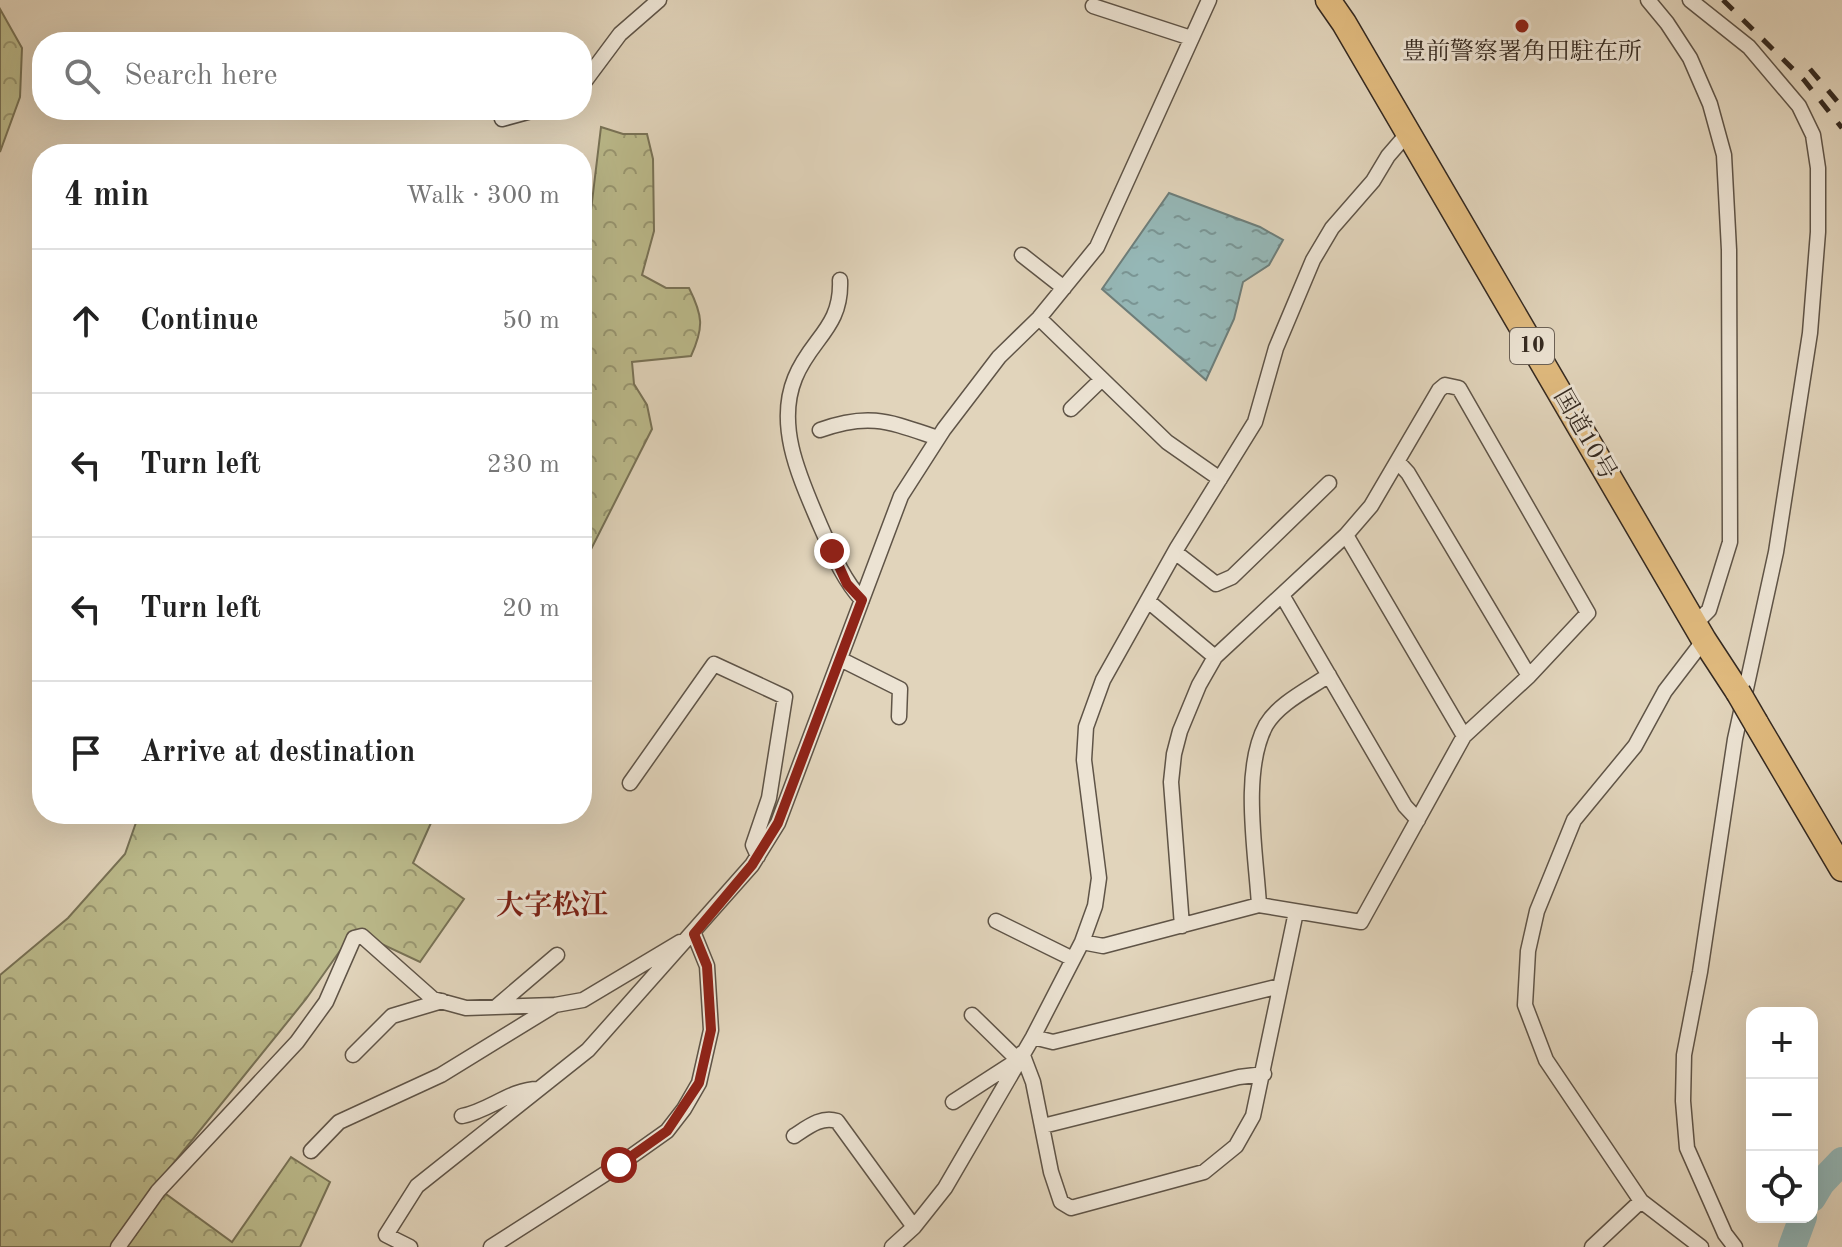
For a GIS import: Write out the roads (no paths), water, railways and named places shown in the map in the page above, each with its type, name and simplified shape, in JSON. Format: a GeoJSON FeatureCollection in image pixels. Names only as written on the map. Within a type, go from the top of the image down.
{"type":"FeatureCollection","features":[{"type":"Feature","properties":{"kind":"highway","name":"国道10号"},"geometry":{"type":"LineString","coordinates":[[1328,0],[1842,869]]}},
{"type":"Feature","properties":{"kind":"street"},"geometry":{"type":"LineString","coordinates":[[592,72],[620,34],[659,0]]}},
{"type":"Feature","properties":{"kind":"street"},"geometry":{"type":"LineString","coordinates":[[410,1247],[386,1235],[417,1186],[588,1050],[694,934],[758,856],[778,823],[901,496],[938,438],[999,357],[1039,318],[1097,247],[1209,0]]}},
{"type":"Feature","properties":{"kind":"street"},"geometry":{"type":"LineString","coordinates":[[1648,0],[1690,58],[1710,104],[1724,155],[1729,250],[1730,542],[1700,632],[1635,746],[1574,820],[1537,911],[1528,951],[1525,1005],[1546,1060],[1641,1201],[1701,1247]]}},
{"type":"Feature","properties":{"kind":"street"},"geometry":{"type":"LineString","coordinates":[[1690,0],[1749,47],[1799,106],[1813,135],[1818,168],[1818,232],[1810,333],[1776,552],[1735,739],[1700,972],[1684,1055],[1683,1101],[1687,1148],[1725,1234],[1735,1247]]}},
{"type":"Feature","properties":{"kind":"street"},"geometry":{"type":"LineString","coordinates":[[1093,6],[1191,38]]}},
{"type":"Feature","properties":{"kind":"street"},"geometry":{"type":"LineString","coordinates":[[892,1247],[914,1227],[945,1188],[1033,1037],[1082,942],[1095,906],[1099,878],[1084,760],[1086,727],[1103,680],[1175,552],[1255,422],[1276,348],[1313,260],[1332,228],[1373,181],[1388,156],[1407,134]]}},
{"type":"Feature","properties":{"kind":"street"},"geometry":{"type":"LineString","coordinates":[[1022,255],[1064,288]]}},
{"type":"Feature","properties":{"kind":"street"},"geometry":{"type":"LineString","coordinates":[[840,280],[841,300],[837,314],[795,378],[789,409],[790,442],[797,471],[847,584],[862,600]]}},
{"type":"Feature","properties":{"kind":"street"},"geometry":{"type":"LineString","coordinates":[[1039,318],[1167,442],[1220,479]]}},
{"type":"Feature","properties":{"kind":"street"},"geometry":{"type":"LineString","coordinates":[[1071,409],[1102,379]]}},
{"type":"Feature","properties":{"kind":"street"},"geometry":{"type":"LineString","coordinates":[[1082,942],[1103,946],[1182,926],[1259,905],[1361,922],[1464,736],[1529,676],[1588,613],[1459,388],[1445,385],[1439,390],[1371,506],[1346,535],[1215,657],[1199,685],[1180,731],[1171,782],[1182,926]]}},
{"type":"Feature","properties":{"kind":"street"},"geometry":{"type":"LineString","coordinates":[[820,430],[846,421],[875,419],[938,438]]}},
{"type":"Feature","properties":{"kind":"street"},"geometry":{"type":"LineString","coordinates":[[1398,462],[1408,473],[1529,676]]}},
{"type":"Feature","properties":{"kind":"street"},"geometry":{"type":"LineString","coordinates":[[1175,552],[1216,584],[1232,577],[1329,483]]}},
{"type":"Feature","properties":{"kind":"street"},"geometry":{"type":"LineString","coordinates":[[1346,535],[1464,736]]}},
{"type":"Feature","properties":{"kind":"street"},"geometry":{"type":"LineString","coordinates":[[1282,595],[1405,806],[1418,820]]}},
{"type":"Feature","properties":{"kind":"street"},"geometry":{"type":"LineString","coordinates":[[1148,601],[1215,657]]}},
{"type":"Feature","properties":{"kind":"street"},"geometry":{"type":"LineString","coordinates":[[840,659],[900,689],[899,717]]}},
{"type":"Feature","properties":{"kind":"street"},"geometry":{"type":"LineString","coordinates":[[630,783],[714,664],[785,697],[769,798],[753,845],[758,856]]}},
{"type":"Feature","properties":{"kind":"street"},"geometry":{"type":"LineString","coordinates":[[1259,905],[1252,781],[1256,751],[1267,723],[1287,703],[1329,675]]}},
{"type":"Feature","properties":{"kind":"street"},"geometry":{"type":"LineString","coordinates":[[972,1015],[1020,1056],[1033,1082],[1051,1172],[1061,1202],[1071,1208],[1193,1176],[1222,1160],[1236,1146],[1253,1116],[1296,912]]}},
{"type":"Feature","properties":{"kind":"street"},"geometry":{"type":"LineString","coordinates":[[996,921],[1073,959]]}},
{"type":"Feature","properties":{"kind":"street"},"geometry":{"type":"LineString","coordinates":[[118,1247],[158,1191],[297,1042],[326,1002],[354,938],[362,936],[433,999],[466,1008],[555,1005],[583,1000],[694,934]]}},
{"type":"Feature","properties":{"kind":"street"},"geometry":{"type":"LineString","coordinates":[[491,1247],[667,1131],[684,1109],[699,1083],[711,1030],[707,966],[694,934]]}},
{"type":"Feature","properties":{"kind":"street"},"geometry":{"type":"LineString","coordinates":[[496,1007],[557,955]]}},
{"type":"Feature","properties":{"kind":"street"},"geometry":{"type":"LineString","coordinates":[[1033,1037],[1053,1042],[1280,986]]}},
{"type":"Feature","properties":{"kind":"street"},"geometry":{"type":"LineString","coordinates":[[353,1055],[392,1016],[442,1001]]}},
{"type":"Feature","properties":{"kind":"street"},"geometry":{"type":"LineString","coordinates":[[311,1151],[339,1122],[441,1075],[555,1005]]}},
{"type":"Feature","properties":{"kind":"street"},"geometry":{"type":"LineString","coordinates":[[953,1102],[1020,1056]]}},
{"type":"Feature","properties":{"kind":"street"},"geometry":{"type":"LineString","coordinates":[[1043,1126],[1239,1077],[1264,1074]]}},
{"type":"Feature","properties":{"kind":"street"},"geometry":{"type":"LineString","coordinates":[[462,1116],[473,1114],[524,1089],[539,1089]]}},
{"type":"Feature","properties":{"kind":"street"},"geometry":{"type":"LineString","coordinates":[[794,1136],[828,1118],[837,1121],[914,1227]]}},
{"type":"Feature","properties":{"kind":"street"},"geometry":{"type":"LineString","coordinates":[[1592,1247],[1641,1201]]}},
{"type":"Feature","properties":{"kind":"water"},"geometry":{"type":"Polygon","coordinates":[[[1169,193],[1260,227],[1283,240],[1269,265],[1243,282],[1234,319],[1206,380],[1102,289],[1169,193]]]}},
{"type":"Feature","properties":{"kind":"waterway"},"geometry":{"type":"LineString","coordinates":[[1818,1188],[1842,1161]]}},
{"type":"Feature","properties":{"kind":"waterway"},"geometry":{"type":"LineString","coordinates":[[1792,1247],[1801,1223]]}},
{"type":"Feature","properties":{"kind":"railway"},"geometry":{"type":"LineString","coordinates":[[1723,0],[1804,80],[1842,128]]}},
{"type":"Feature","properties":{"kind":"railway"},"geometry":{"type":"LineString","coordinates":[[1810,69],[1842,107]]}},
{"type":"Feature","properties":{"kind":"place","name":"豊前警察署角田駐在所"},"geometry":{"type":"Point","coordinates":[1522,26]}},
{"type":"Feature","properties":{"kind":"district","name":"大字松江"},"geometry":{"type":"Point","coordinates":[552,907]}}]}
